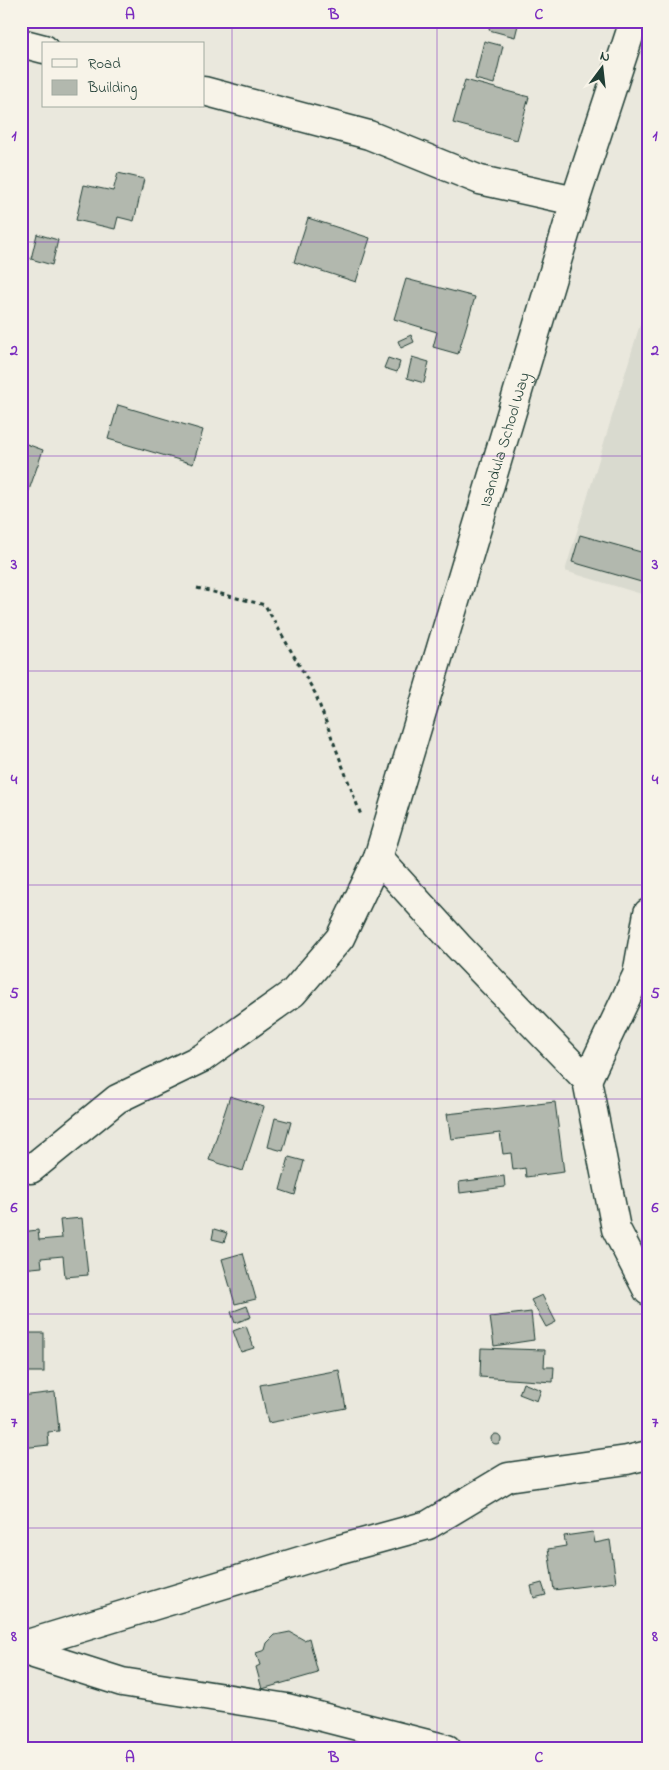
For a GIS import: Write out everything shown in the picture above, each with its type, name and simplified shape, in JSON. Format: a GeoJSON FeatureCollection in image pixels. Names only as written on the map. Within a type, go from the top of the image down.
{"type":"FeatureCollection","features":[{"type":"Feature","properties":{"kind":"street","name":"Isandula School Way"},"geometry":{"type":"LineString","coordinates":[[31,1169],[117,1099],[202,1058],[293,993],[340,938],[378,858],[576,201],[634,21]]}},
{"type":"Feature","properties":{"kind":"street"},"geometry":{"type":"LineString","coordinates":[[21,43],[42,48]]}},
{"type":"Feature","properties":{"kind":"street"},"geometry":{"type":"LineString","coordinates":[[205,91],[369,135],[480,180],[576,201]]}},
{"type":"Feature","properties":{"kind":"street"},"geometry":{"type":"LineString","coordinates":[[378,858],[458,946],[587,1080],[616,1229],[648,1291]]}},
{"type":"Feature","properties":{"kind":"street"},"geometry":{"type":"LineString","coordinates":[[587,1080],[637,975],[648,913]]}},
{"type":"Feature","properties":{"kind":"street"},"geometry":{"type":"LineString","coordinates":[[21,1648],[332,1551],[428,1525],[508,1477],[627,1460],[648,1454]]}},
{"type":"Feature","properties":{"kind":"street"},"geometry":{"type":"LineString","coordinates":[[21,1648],[122,1682],[287,1708],[447,1749]]}},
{"type":"Feature","properties":{"kind":"path"},"geometry":{"type":"LineString","coordinates":[[197,588],[265,606],[315,693],[378,858]]}},
{"type":"Feature","properties":{"kind":"shaded area"},"geometry":{"type":"Polygon","coordinates":[[[648,298],[648,596],[565,571],[648,298]]]}},
{"type":"Feature","properties":{"kind":"building"},"geometry":{"type":"Polygon","coordinates":[[[491,21],[519,21],[515,37],[489,30],[491,21]]]}},
{"type":"Feature","properties":{"kind":"building"},"geometry":{"type":"Polygon","coordinates":[[[484,41],[503,46],[494,84],[475,79],[484,41]]]}},
{"type":"Feature","properties":{"kind":"building"},"geometry":{"type":"Polygon","coordinates":[[[465,80],[529,97],[517,140],[453,123],[465,80]]]}},
{"type":"Feature","properties":{"kind":"building"},"geometry":{"type":"Polygon","coordinates":[[[118,173],[144,179],[134,221],[118,217],[115,229],[76,220],[84,185],[113,191],[118,173]]]}},
{"type":"Feature","properties":{"kind":"building"},"geometry":{"type":"Polygon","coordinates":[[[308,218],[370,238],[356,282],[294,262],[308,218]]]}},
{"type":"Feature","properties":{"kind":"building"},"geometry":{"type":"Polygon","coordinates":[[[37,234],[58,240],[52,265],[31,259],[37,234]]]}},
{"type":"Feature","properties":{"kind":"building"},"geometry":{"type":"Polygon","coordinates":[[[406,279],[475,297],[458,354],[433,347],[437,332],[394,319],[406,279]]]}},
{"type":"Feature","properties":{"kind":"building"},"geometry":{"type":"Polygon","coordinates":[[[411,335],[414,342],[401,348],[398,341],[411,335]]]}},
{"type":"Feature","properties":{"kind":"building"},"geometry":{"type":"Polygon","coordinates":[[[412,357],[429,362],[424,383],[407,378],[412,357]]]}},
{"type":"Feature","properties":{"kind":"building"},"geometry":{"type":"Polygon","coordinates":[[[388,358],[400,362],[397,372],[384,368],[388,358]]]}},
{"type":"Feature","properties":{"kind":"building"},"geometry":{"type":"Polygon","coordinates":[[[118,405],[203,430],[193,464],[108,439],[118,405]]]}},
{"type":"Feature","properties":{"kind":"building"},"geometry":{"type":"Polygon","coordinates":[[[21,442],[43,450],[28,493],[21,491],[21,442]]]}},
{"type":"Feature","properties":{"kind":"building"},"geometry":{"type":"Polygon","coordinates":[[[580,535],[648,554],[648,584],[572,562],[580,535]]]}},
{"type":"Feature","properties":{"kind":"building"},"geometry":{"type":"Polygon","coordinates":[[[230,1096],[264,1107],[243,1171],[209,1160],[230,1096]]]}},
{"type":"Feature","properties":{"kind":"building"},"geometry":{"type":"Polygon","coordinates":[[[555,1102],[564,1172],[526,1177],[525,1168],[513,1170],[511,1153],[503,1154],[500,1133],[451,1139],[447,1114],[555,1102]]]}},
{"type":"Feature","properties":{"kind":"building"},"geometry":{"type":"Polygon","coordinates":[[[275,1118],[291,1122],[283,1151],[268,1147],[275,1118]]]}},
{"type":"Feature","properties":{"kind":"building"},"geometry":{"type":"Polygon","coordinates":[[[289,1157],[304,1161],[295,1195],[280,1190],[289,1157]]]}},
{"type":"Feature","properties":{"kind":"building"},"geometry":{"type":"Polygon","coordinates":[[[504,1176],[505,1187],[460,1193],[459,1182],[504,1176]]]}},
{"type":"Feature","properties":{"kind":"building"},"geometry":{"type":"Polygon","coordinates":[[[82,1218],[88,1275],[65,1277],[63,1256],[41,1258],[42,1267],[21,1269],[21,1232],[38,1230],[39,1240],[62,1238],[60,1220],[82,1218]]]}},
{"type":"Feature","properties":{"kind":"building"},"geometry":{"type":"Polygon","coordinates":[[[214,1229],[227,1233],[224,1242],[212,1239],[214,1229]]]}},
{"type":"Feature","properties":{"kind":"building"},"geometry":{"type":"Polygon","coordinates":[[[243,1253],[256,1299],[235,1304],[222,1259],[243,1253]]]}},
{"type":"Feature","properties":{"kind":"building"},"geometry":{"type":"Polygon","coordinates":[[[542,1295],[556,1322],[546,1327],[531,1300],[542,1295]]]}},
{"type":"Feature","properties":{"kind":"building"},"geometry":{"type":"Polygon","coordinates":[[[247,1306],[251,1317],[235,1323],[231,1312],[247,1306]]]}},
{"type":"Feature","properties":{"kind":"building"},"geometry":{"type":"Polygon","coordinates":[[[531,1312],[534,1340],[494,1346],[490,1317],[531,1312]]]}},
{"type":"Feature","properties":{"kind":"building"},"geometry":{"type":"Polygon","coordinates":[[[246,1326],[254,1348],[241,1352],[233,1331],[246,1326]]]}},
{"type":"Feature","properties":{"kind":"building"},"geometry":{"type":"Polygon","coordinates":[[[22,1333],[44,1333],[44,1372],[22,1372],[22,1333]]]}},
{"type":"Feature","properties":{"kind":"building"},"geometry":{"type":"Polygon","coordinates":[[[481,1348],[545,1350],[544,1367],[554,1367],[553,1382],[480,1377],[481,1348]]]}},
{"type":"Feature","properties":{"kind":"building"},"geometry":{"type":"Polygon","coordinates":[[[339,1370],[346,1408],[268,1423],[260,1385],[339,1370]]]}},
{"type":"Feature","properties":{"kind":"building"},"geometry":{"type":"Polygon","coordinates":[[[523,1383],[541,1390],[537,1401],[519,1394],[523,1383]]]}},
{"type":"Feature","properties":{"kind":"building"},"geometry":{"type":"Polygon","coordinates":[[[55,1392],[59,1431],[48,1432],[49,1445],[22,1448],[21,1396],[55,1392]]]}},
{"type":"Feature","properties":{"kind":"building"},"geometry":{"type":"Polygon","coordinates":[[[496,1434],[501,1439],[496,1444],[491,1439],[496,1434]]]}},
{"type":"Feature","properties":{"kind":"building"},"geometry":{"type":"Polygon","coordinates":[[[593,1532],[595,1543],[610,1540],[616,1582],[554,1590],[548,1549],[566,1546],[564,1536],[593,1532]]]}},
{"type":"Feature","properties":{"kind":"building"},"geometry":{"type":"Polygon","coordinates":[[[542,1583],[546,1595],[534,1598],[531,1586],[542,1583]]]}},
{"type":"Feature","properties":{"kind":"building"},"geometry":{"type":"Polygon","coordinates":[[[290,1632],[304,1640],[309,1638],[318,1673],[262,1689],[256,1667],[260,1665],[256,1653],[265,1650],[267,1643],[275,1635],[290,1632]]]}}]}
